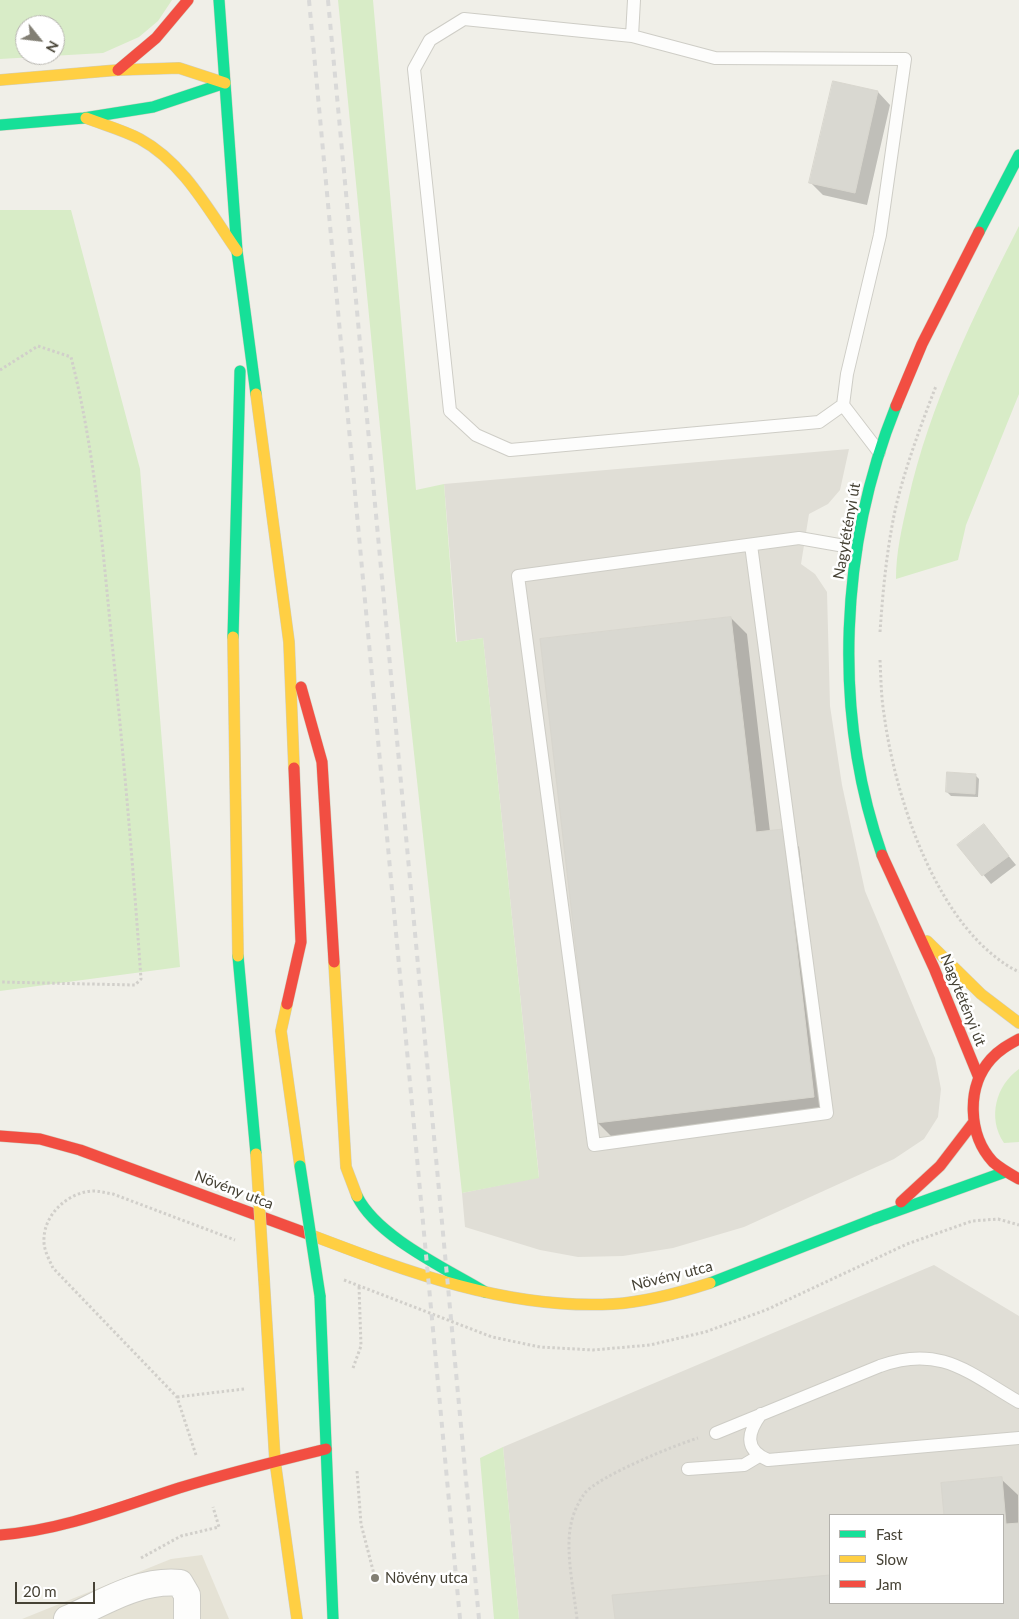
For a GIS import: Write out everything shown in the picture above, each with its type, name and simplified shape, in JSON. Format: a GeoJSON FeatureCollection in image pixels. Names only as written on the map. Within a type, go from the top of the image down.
{"type":"FeatureCollection","features":[{"type":"Feature","properties":{"kind":"main road"},"geometry":{"type":"LineString","coordinates":[[118,70],[141,55],[164,34],[188,0]]}},
{"type":"Feature","properties":{"kind":"main road"},"geometry":{"type":"LineString","coordinates":[[219,0],[237,251],[288,642],[301,942],[282,1031],[289,1097],[320,1296],[326,1381],[327,1513],[333,1619]]}},
{"type":"Feature","properties":{"kind":"main road"},"geometry":{"type":"LineString","coordinates":[[0,80],[118,70],[179,68],[225,83]]}},
{"type":"Feature","properties":{"kind":"main road"},"geometry":{"type":"LineString","coordinates":[[0,124],[84,118],[153,107],[225,83]]}},
{"type":"Feature","properties":{"kind":"main road"},"geometry":{"type":"LineString","coordinates":[[84,118],[140,140],[168,160],[196,191],[237,251]]}},
{"type":"Feature","properties":{"kind":"main road","name":"Nagytétényi út"},"geometry":{"type":"LineString","coordinates":[[978,1078],[919,933],[898,893],[881,852],[862,783],[853,723],[850,654],[851,590],[856,548],[879,452],[894,410],[920,352],[1019,155]]}},
{"type":"Feature","properties":{"kind":"main road"},"geometry":{"type":"LineString","coordinates":[[242,285],[232,656],[236,933],[256,1154],[275,1462],[296,1619]]}},
{"type":"Feature","properties":{"kind":"main road"},"geometry":{"type":"LineString","coordinates":[[288,642],[322,762],[346,1166],[365,1209],[387,1230],[485,1292]]}},
{"type":"Feature","properties":{"kind":"main road","name":"Nagytétényi út"},"geometry":{"type":"LineString","coordinates":[[919,933],[981,994],[1019,1023]]}},
{"type":"Feature","properties":{"kind":"main road"},"geometry":{"type":"LineString","coordinates":[[1019,1040],[1011,1042],[992,1057],[978,1078],[972,1100],[973,1123],[979,1142],[986,1153],[1005,1172],[1019,1178]]}},
{"type":"Feature","properties":{"kind":"main road","name":"Növény utca"},"geometry":{"type":"LineString","coordinates":[[887,1214],[938,1171],[956,1150],[973,1123]]}},
{"type":"Feature","properties":{"kind":"main road","name":"Növény utca"},"geometry":{"type":"LineString","coordinates":[[0,1136],[52,1142],[102,1156],[386,1264],[485,1292],[543,1302],[584,1305],[630,1302],[672,1294],[734,1275],[887,1214],[1005,1172]]}},
{"type":"Feature","properties":{"kind":"main road"},"geometry":{"type":"LineString","coordinates":[[0,1535],[22,1534],[62,1526],[205,1481],[326,1448]]}},
{"type":"Feature","properties":{"kind":"street"},"geometry":{"type":"LineString","coordinates":[[68,1619],[142,1585],[162,1581],[180,1583],[188,1595],[187,1619]]}},
{"type":"Feature","properties":{"kind":"lane"},"geometry":{"type":"LineString","coordinates":[[632,36],[634,0]]}},
{"type":"Feature","properties":{"kind":"lane"},"geometry":{"type":"LineString","coordinates":[[843,405],[819,422],[510,450],[476,435],[450,411],[414,69],[430,40],[464,19],[632,36],[715,58],[905,59],[880,235],[847,374],[843,405],[879,452]]}},
{"type":"Feature","properties":{"kind":"lane"},"geometry":{"type":"LineString","coordinates":[[751,545],[827,1113],[594,1145],[518,576],[799,538],[856,548]]}},
{"type":"Feature","properties":{"kind":"lane"},"geometry":{"type":"LineString","coordinates":[[716,1433],[898,1359],[919,1356],[933,1357],[954,1364],[1019,1402]]}},
{"type":"Feature","properties":{"kind":"lane"},"geometry":{"type":"LineString","coordinates":[[761,1414],[752,1427],[750,1437],[752,1447],[759,1456],[778,1461],[1019,1438]]}},
{"type":"Feature","properties":{"kind":"lane"},"geometry":{"type":"LineString","coordinates":[[688,1469],[744,1465],[759,1456]]}},
{"type":"Feature","properties":{"kind":"path"},"geometry":{"type":"LineString","coordinates":[[0,370],[38,346],[71,357],[76,378],[90,444],[102,547],[141,979],[135,985],[0,982]]}},
{"type":"Feature","properties":{"kind":"path"},"geometry":{"type":"LineString","coordinates":[[879,637],[884,573],[896,506],[918,433],[938,382]]}},
{"type":"Feature","properties":{"kind":"path"},"geometry":{"type":"LineString","coordinates":[[879,656],[884,715],[904,807],[920,845],[943,896],[975,938],[1010,968],[1019,972]]}},
{"type":"Feature","properties":{"kind":"path"},"geometry":{"type":"LineString","coordinates":[[138,1560],[181,1536],[220,1527],[177,1397],[54,1268],[46,1254],[44,1238],[49,1220],[58,1206],[79,1194],[94,1191],[113,1194],[240,1242]]}},
{"type":"Feature","properties":{"kind":"path"},"geometry":{"type":"LineString","coordinates":[[766,1310],[907,1244],[972,1221],[998,1219],[1019,1225]]}},
{"type":"Feature","properties":{"kind":"path"},"geometry":{"type":"LineString","coordinates":[[340,1279],[358,1286],[361,1346],[352,1370]]}},
{"type":"Feature","properties":{"kind":"path"},"geometry":{"type":"LineString","coordinates":[[577,1619],[569,1538],[571,1523],[577,1506],[586,1492],[601,1481],[643,1460],[681,1444],[716,1433]]}},
{"type":"Feature","properties":{"kind":"path"},"geometry":{"type":"LineString","coordinates":[[356,1466],[361,1524],[375,1578]]}},
{"type":"Feature","properties":{"kind":"shaded area"},"geometry":{"type":"Polygon","coordinates":[[[849,449],[840,490],[828,504],[809,514],[801,564],[815,574],[827,592],[830,706],[842,785],[865,891],[935,1058],[941,1089],[938,1117],[924,1139],[894,1159],[744,1227],[673,1248],[623,1256],[578,1257],[540,1250],[465,1227],[462,1193],[539,1177],[483,638],[457,642],[444,484],[849,449]]]}},
{"type":"Feature","properties":{"kind":"shaded area"},"geometry":{"type":"Polygon","coordinates":[[[934,1265],[1019,1316],[1019,1619],[519,1619],[503,1447],[934,1265]]]}},
{"type":"Feature","properties":{"kind":"shaded area"},"geometry":{"type":"Polygon","coordinates":[[[202,1555],[229,1619],[22,1619],[171,1559],[202,1555]]]}},
{"type":"Feature","properties":{"kind":"green space"},"geometry":{"type":"Polygon","coordinates":[[[0,0],[172,0],[158,21],[139,37],[103,53],[65,55],[65,15],[15,15],[15,58],[0,59],[0,0]]]}},
{"type":"Feature","properties":{"kind":"green space"},"geometry":{"type":"Polygon","coordinates":[[[338,0],[373,0],[416,490],[444,484],[456,642],[483,638],[539,1178],[462,1193],[394,570],[338,0]]]}},
{"type":"Feature","properties":{"kind":"green space"},"geometry":{"type":"Polygon","coordinates":[[[0,210],[71,210],[140,469],[180,967],[0,991],[0,210]]]}},
{"type":"Feature","properties":{"kind":"green space"},"geometry":{"type":"Polygon","coordinates":[[[1019,226],[1019,394],[966,525],[958,560],[896,579],[898,549],[904,520],[928,429],[970,326],[1019,226]]]}},
{"type":"Feature","properties":{"kind":"green space"},"geometry":{"type":"Polygon","coordinates":[[[1019,1069],[1019,1142],[1004,1143],[996,1123],[996,1103],[1005,1084],[1019,1069]]]}},
{"type":"Feature","properties":{"kind":"green space"},"geometry":{"type":"Polygon","coordinates":[[[503,1447],[519,1619],[494,1619],[480,1458],[503,1447]]]}},
{"type":"Feature","properties":{"kind":"building"},"geometry":{"type":"Polygon","coordinates":[[[833,81],[878,91],[855,193],[809,183],[833,81]]]}},
{"type":"Feature","properties":{"kind":"building"},"geometry":{"type":"Polygon","coordinates":[[[731,617],[756,832],[783,829],[814,1097],[596,1123],[540,639],[731,617]]]}},
{"type":"Feature","properties":{"kind":"building"},"geometry":{"type":"Polygon","coordinates":[[[947,772],[976,774],[975,794],[946,792],[947,772]]]}},
{"type":"Feature","properties":{"kind":"building"},"geometry":{"type":"Polygon","coordinates":[[[984,824],[1009,856],[982,876],[957,845],[984,824]]]}},
{"type":"Feature","properties":{"kind":"building"},"geometry":{"type":"Polygon","coordinates":[[[1002,1477],[1006,1524],[1019,1523],[1019,1619],[615,1619],[612,1595],[829,1575],[829,1604],[1004,1604],[1004,1514],[944,1514],[941,1483],[1002,1477]]]}},
{"type":"Feature","properties":{"kind":"railway"},"geometry":{"type":"LineString","coordinates":[[309,0],[460,1619]]}},
{"type":"Feature","properties":{"kind":"railway"},"geometry":{"type":"LineString","coordinates":[[328,0],[479,1619]]}},
{"type":"Feature","properties":{"kind":"traffic: fast"},"geometry":{"type":"LineString","coordinates":[[219,0],[237,251],[256,394]]}},
{"type":"Feature","properties":{"kind":"traffic: fast"},"geometry":{"type":"LineString","coordinates":[[0,125],[84,118],[153,107],[225,83]]}},
{"type":"Feature","properties":{"kind":"traffic: fast"},"geometry":{"type":"LineString","coordinates":[[979,232],[1019,155]]}},
{"type":"Feature","properties":{"kind":"traffic: fast"},"geometry":{"type":"LineString","coordinates":[[233,637],[240,371]]}},
{"type":"Feature","properties":{"kind":"traffic: fast"},"geometry":{"type":"LineString","coordinates":[[882,855],[866,800],[855,744],[850,687],[849,629],[854,571],[863,515],[877,459],[896,406]]}},
{"type":"Feature","properties":{"kind":"traffic: fast"},"geometry":{"type":"LineString","coordinates":[[238,956],[256,1154]]}},
{"type":"Feature","properties":{"kind":"traffic: fast"},"geometry":{"type":"LineString","coordinates":[[300,1166],[320,1296]]}},
{"type":"Feature","properties":{"kind":"traffic: fast"},"geometry":{"type":"LineString","coordinates":[[710,1283],[874,1219],[1005,1172]]}},
{"type":"Feature","properties":{"kind":"traffic: fast"},"geometry":{"type":"LineString","coordinates":[[357,1196],[367,1211],[396,1238],[414,1251],[485,1292]]}},
{"type":"Feature","properties":{"kind":"traffic: fast"},"geometry":{"type":"LineString","coordinates":[[320,1296],[333,1619]]}},
{"type":"Feature","properties":{"kind":"traffic: slow"},"geometry":{"type":"LineString","coordinates":[[0,80],[118,70],[179,68],[225,83]]}},
{"type":"Feature","properties":{"kind":"traffic: slow"},"geometry":{"type":"LineString","coordinates":[[86,118],[140,139],[170,161],[183,174],[206,204],[237,251]]}},
{"type":"Feature","properties":{"kind":"traffic: slow"},"geometry":{"type":"LineString","coordinates":[[256,394],[289,642],[294,768]]}},
{"type":"Feature","properties":{"kind":"traffic: slow"},"geometry":{"type":"LineString","coordinates":[[233,637],[238,956]]}},
{"type":"Feature","properties":{"kind":"traffic: slow"},"geometry":{"type":"LineString","coordinates":[[927,941],[981,994],[1019,1023]]}},
{"type":"Feature","properties":{"kind":"traffic: slow"},"geometry":{"type":"LineString","coordinates":[[334,962],[346,1167],[357,1196]]}},
{"type":"Feature","properties":{"kind":"traffic: slow"},"geometry":{"type":"LineString","coordinates":[[287,1004],[281,1031],[300,1166]]}},
{"type":"Feature","properties":{"kind":"traffic: slow"},"geometry":{"type":"LineString","coordinates":[[256,1154],[264,1279]]}},
{"type":"Feature","properties":{"kind":"traffic: slow"},"geometry":{"type":"LineString","coordinates":[[311,1235],[421,1275],[497,1295],[535,1301],[574,1304],[625,1303],[662,1296],[710,1283]]}},
{"type":"Feature","properties":{"kind":"traffic: slow"},"geometry":{"type":"LineString","coordinates":[[264,1279],[275,1461],[297,1619]]}},
{"type":"Feature","properties":{"kind":"traffic: jam"},"geometry":{"type":"LineString","coordinates":[[118,70],[156,38],[188,0]]}},
{"type":"Feature","properties":{"kind":"traffic: jam"},"geometry":{"type":"LineString","coordinates":[[896,406],[922,344],[979,232]]}},
{"type":"Feature","properties":{"kind":"traffic: jam"},"geometry":{"type":"LineString","coordinates":[[301,687],[322,762],[334,962]]}},
{"type":"Feature","properties":{"kind":"traffic: jam"},"geometry":{"type":"LineString","coordinates":[[287,1004],[301,942],[294,768]]}},
{"type":"Feature","properties":{"kind":"traffic: jam"},"geometry":{"type":"LineString","coordinates":[[882,855],[934,968],[979,1078]]}},
{"type":"Feature","properties":{"kind":"traffic: jam"},"geometry":{"type":"LineString","coordinates":[[1019,1039],[997,1053],[983,1070],[977,1083],[973,1111],[975,1125],[985,1151],[996,1165],[1019,1179]]}},
{"type":"Feature","properties":{"kind":"traffic: jam"},"geometry":{"type":"LineString","coordinates":[[901,1202],[940,1166],[973,1123]]}},
{"type":"Feature","properties":{"kind":"traffic: jam"},"geometry":{"type":"LineString","coordinates":[[0,1136],[40,1139],[80,1150],[311,1235]]}},
{"type":"Feature","properties":{"kind":"traffic: jam"},"geometry":{"type":"LineString","coordinates":[[0,1535],[69,1523],[179,1488],[252,1467],[326,1449]]}},
{"type":"Feature","properties":{"kind":"place","name":"Növény utca"},"geometry":{"type":"Point","coordinates":[375,1578]}}]}
